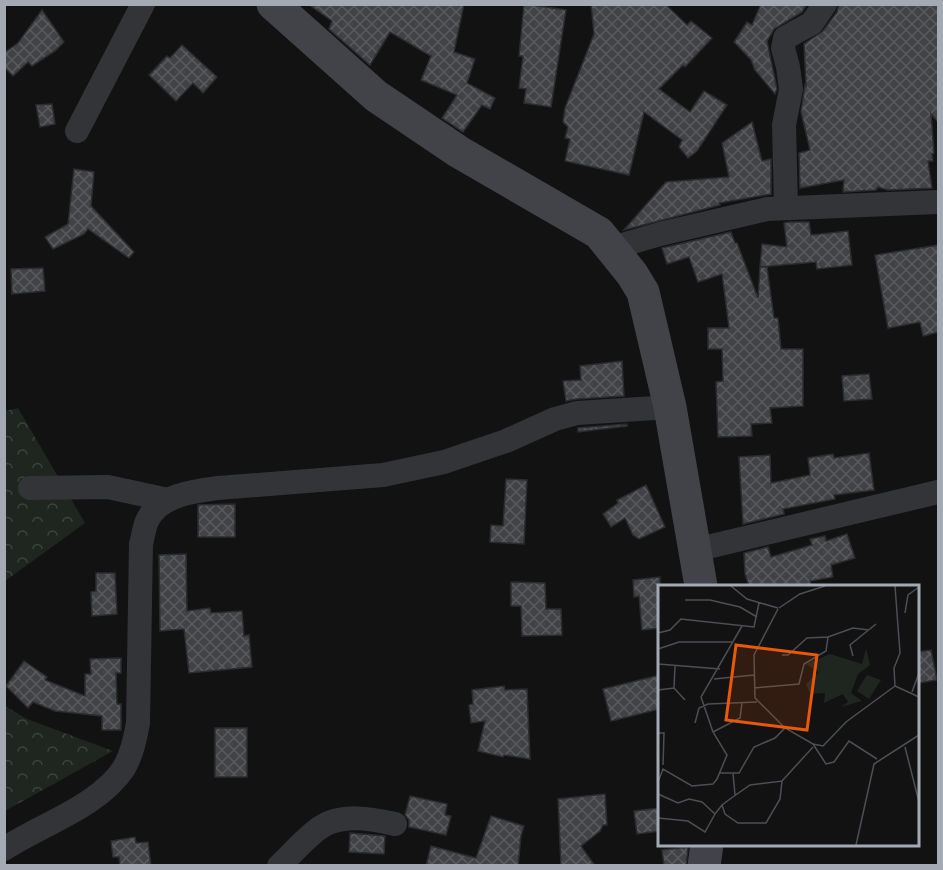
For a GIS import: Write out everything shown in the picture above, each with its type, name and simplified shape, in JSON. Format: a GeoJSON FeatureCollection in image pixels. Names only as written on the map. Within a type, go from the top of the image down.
{"type":"FeatureCollection","features":[{"type":"Feature","properties":{"kind":"street"},"geometry":{"type":"LineString","coordinates":[[77,131],[143,4]]}},
{"type":"Feature","properties":{"kind":"street"},"geometry":{"type":"LineString","coordinates":[[273,4],[376,96],[459,152],[599,233],[632,274],[643,292],[670,407],[701,585]]}},
{"type":"Feature","properties":{"kind":"street"},"geometry":{"type":"LineString","coordinates":[[786,208],[784,125],[791,89],[783,48],[785,38],[812,22],[825,4]]}},
{"type":"Feature","properties":{"kind":"street"},"geometry":{"type":"LineString","coordinates":[[612,248],[660,234],[767,209],[939,202]]}},
{"type":"Feature","properties":{"kind":"street"},"geometry":{"type":"LineString","coordinates":[[4,849],[59,819],[107,786],[123,768],[133,748],[138,723],[141,544],[147,519],[168,500],[196,491],[218,488],[383,475],[444,462],[506,441],[555,419],[578,413],[670,407]]}},
{"type":"Feature","properties":{"kind":"street"},"geometry":{"type":"LineString","coordinates":[[30,488],[108,487],[168,500]]}},
{"type":"Feature","properties":{"kind":"street"},"geometry":{"type":"LineString","coordinates":[[695,550],[939,492]]}},
{"type":"Feature","properties":{"kind":"street"},"geometry":{"type":"LineString","coordinates":[[279,866],[322,826],[350,818],[373,819],[395,824]]}},
{"type":"Feature","properties":{"kind":"street"},"geometry":{"type":"LineString","coordinates":[[704,866],[707,846]]}},
{"type":"Feature","properties":{"kind":"green space"},"geometry":{"type":"Polygon","coordinates":[[[18,408],[85,523],[5,581],[5,411],[18,408]]]}},
{"type":"Feature","properties":{"kind":"green space"},"geometry":{"type":"Polygon","coordinates":[[[5,706],[27,719],[113,751],[5,811],[5,706]]]}},
{"type":"Feature","properties":{"kind":"building"},"geometry":{"type":"Polygon","coordinates":[[[308,4],[464,4],[454,52],[475,59],[467,83],[495,98],[490,109],[482,105],[463,132],[442,118],[457,95],[421,80],[431,56],[390,32],[370,65],[329,29],[332,21],[308,4]]]}},
{"type":"Feature","properties":{"kind":"building"},"geometry":{"type":"Polygon","coordinates":[[[524,4],[566,10],[551,107],[524,103],[526,89],[519,88],[523,56],[519,56],[524,4]]]}},
{"type":"Feature","properties":{"kind":"building"},"geometry":{"type":"Polygon","coordinates":[[[591,4],[665,4],[687,25],[691,21],[712,38],[685,67],[683,65],[659,89],[690,112],[704,91],[727,105],[697,151],[688,158],[679,147],[682,140],[644,112],[629,175],[565,161],[570,139],[565,138],[568,127],[563,122],[565,108],[594,34],[591,4]]]}},
{"type":"Feature","properties":{"kind":"building"},"geometry":{"type":"Polygon","coordinates":[[[761,4],[807,4],[802,12],[774,29],[767,41],[777,89],[775,94],[755,70],[751,60],[734,42],[747,22],[752,25],[761,4]]]}},
{"type":"Feature","properties":{"kind":"building"},"geometry":{"type":"Polygon","coordinates":[[[839,4],[939,4],[939,123],[931,114],[934,153],[932,154],[933,161],[928,161],[932,188],[888,190],[878,187],[876,190],[843,192],[844,180],[800,188],[799,153],[810,150],[801,112],[806,86],[804,44],[823,31],[837,12],[839,4]]]}},
{"type":"Feature","properties":{"kind":"building"},"geometry":{"type":"Polygon","coordinates":[[[42,10],[64,42],[32,66],[28,62],[13,76],[4,67],[4,53],[18,43],[42,10]]]}},
{"type":"Feature","properties":{"kind":"building"},"geometry":{"type":"Polygon","coordinates":[[[182,45],[217,77],[203,93],[193,83],[176,101],[149,75],[167,56],[170,58],[182,45]]]}},
{"type":"Feature","properties":{"kind":"building"},"geometry":{"type":"Polygon","coordinates":[[[52,104],[55,124],[40,127],[36,105],[52,104]]]}},
{"type":"Feature","properties":{"kind":"building"},"geometry":{"type":"Polygon","coordinates":[[[752,122],[762,161],[771,159],[771,194],[719,203],[720,205],[624,230],[666,182],[729,177],[722,143],[752,122]]]}},
{"type":"Feature","properties":{"kind":"building"},"geometry":{"type":"Polygon","coordinates":[[[74,169],[94,172],[91,206],[134,252],[129,258],[88,229],[84,234],[53,249],[45,237],[68,224],[74,169]]]}},
{"type":"Feature","properties":{"kind":"building"},"geometry":{"type":"Polygon","coordinates":[[[809,222],[811,235],[848,231],[852,265],[817,269],[816,262],[760,267],[762,244],[787,247],[784,223],[809,222]]]}},
{"type":"Feature","properties":{"kind":"building"},"geometry":{"type":"Polygon","coordinates":[[[731,232],[758,298],[760,267],[767,267],[774,318],[778,318],[781,349],[803,349],[803,406],[770,408],[772,423],[751,424],[752,436],[718,437],[716,382],[723,381],[722,349],[708,349],[708,328],[729,328],[722,274],[698,282],[689,257],[667,264],[662,248],[731,232]]]}},
{"type":"Feature","properties":{"kind":"building"},"geometry":{"type":"Polygon","coordinates":[[[939,245],[939,332],[923,336],[920,322],[888,328],[875,255],[939,245]]]}},
{"type":"Feature","properties":{"kind":"building"},"geometry":{"type":"Polygon","coordinates":[[[43,268],[45,291],[12,294],[11,269],[43,268]]]}},
{"type":"Feature","properties":{"kind":"building"},"geometry":{"type":"Polygon","coordinates":[[[622,361],[624,396],[566,401],[563,381],[581,380],[580,366],[622,361]]]}},
{"type":"Feature","properties":{"kind":"building"},"geometry":{"type":"Polygon","coordinates":[[[869,374],[872,399],[844,401],[842,376],[869,374]]]}},
{"type":"Feature","properties":{"kind":"building"},"geometry":{"type":"Polygon","coordinates":[[[627,424],[627,426],[578,432],[578,428],[627,424]]]}},
{"type":"Feature","properties":{"kind":"building"},"geometry":{"type":"Polygon","coordinates":[[[869,453],[874,490],[834,495],[835,499],[783,509],[784,514],[743,524],[739,457],[770,455],[771,483],[810,475],[808,458],[833,454],[834,458],[869,453]]]}},
{"type":"Feature","properties":{"kind":"building"},"geometry":{"type":"Polygon","coordinates":[[[506,479],[527,480],[524,544],[490,542],[491,525],[503,526],[506,479]]]}},
{"type":"Feature","properties":{"kind":"building"},"geometry":{"type":"Polygon","coordinates":[[[646,485],[665,527],[639,539],[633,535],[625,518],[611,527],[603,514],[618,503],[617,500],[646,485]]]}},
{"type":"Feature","properties":{"kind":"building"},"geometry":{"type":"Polygon","coordinates":[[[235,504],[235,537],[198,537],[198,505],[235,504]]]}},
{"type":"Feature","properties":{"kind":"building"},"geometry":{"type":"Polygon","coordinates":[[[847,534],[855,558],[831,565],[833,577],[810,581],[812,585],[749,585],[745,574],[744,553],[768,547],[771,557],[812,545],[810,539],[825,536],[826,541],[847,534]]]}},
{"type":"Feature","properties":{"kind":"building"},"geometry":{"type":"Polygon","coordinates":[[[186,554],[187,611],[210,608],[211,613],[242,611],[244,636],[249,635],[252,667],[189,673],[184,629],[160,631],[159,555],[186,554]]]}},
{"type":"Feature","properties":{"kind":"building"},"geometry":{"type":"Polygon","coordinates":[[[96,573],[115,573],[117,614],[92,616],[91,592],[96,591],[96,573]]]}},
{"type":"Feature","properties":{"kind":"building"},"geometry":{"type":"Polygon","coordinates":[[[660,577],[658,628],[642,630],[639,596],[634,597],[633,580],[660,577]]]}},
{"type":"Feature","properties":{"kind":"building"},"geometry":{"type":"Polygon","coordinates":[[[511,582],[545,583],[546,609],[561,609],[562,635],[522,636],[521,606],[511,606],[511,582]]]}},
{"type":"Feature","properties":{"kind":"building"},"geometry":{"type":"Polygon","coordinates":[[[931,650],[937,680],[919,683],[919,652],[931,650]]]}},
{"type":"Feature","properties":{"kind":"building"},"geometry":{"type":"Polygon","coordinates":[[[121,658],[121,673],[116,673],[117,704],[121,704],[121,730],[102,730],[102,716],[55,711],[33,702],[28,708],[6,686],[24,661],[47,677],[45,680],[85,696],[85,674],[91,674],[90,659],[121,658]]]}},
{"type":"Feature","properties":{"kind":"building"},"geometry":{"type":"Polygon","coordinates":[[[658,675],[658,709],[611,721],[603,689],[658,675]]]}},
{"type":"Feature","properties":{"kind":"building"},"geometry":{"type":"Polygon","coordinates":[[[504,686],[505,690],[527,689],[530,759],[504,755],[503,757],[478,751],[485,721],[471,723],[469,705],[473,704],[472,690],[504,686]]]}},
{"type":"Feature","properties":{"kind":"building"},"geometry":{"type":"Polygon","coordinates":[[[215,728],[247,728],[247,777],[215,777],[215,728]]]}},
{"type":"Feature","properties":{"kind":"building"},"geometry":{"type":"Polygon","coordinates":[[[605,794],[607,825],[603,825],[600,831],[581,846],[595,866],[561,866],[558,799],[605,794]]]}},
{"type":"Feature","properties":{"kind":"building"},"geometry":{"type":"Polygon","coordinates":[[[410,796],[447,804],[445,815],[451,816],[446,835],[409,827],[409,820],[405,815],[410,796]]]}},
{"type":"Feature","properties":{"kind":"building"},"geometry":{"type":"Polygon","coordinates":[[[658,808],[658,831],[637,834],[634,811],[658,808]]]}},
{"type":"Feature","properties":{"kind":"building"},"geometry":{"type":"Polygon","coordinates":[[[491,816],[524,826],[518,866],[426,866],[431,846],[476,858],[491,816]]]}},
{"type":"Feature","properties":{"kind":"building"},"geometry":{"type":"Polygon","coordinates":[[[350,833],[385,836],[384,854],[349,852],[350,833]]]}},
{"type":"Feature","properties":{"kind":"building"},"geometry":{"type":"Polygon","coordinates":[[[135,837],[136,843],[148,842],[151,866],[120,866],[119,857],[113,857],[111,841],[135,837]]]}},
{"type":"Feature","properties":{"kind":"building"},"geometry":{"type":"Polygon","coordinates":[[[688,847],[686,866],[664,866],[662,850],[688,847]]]}}]}
